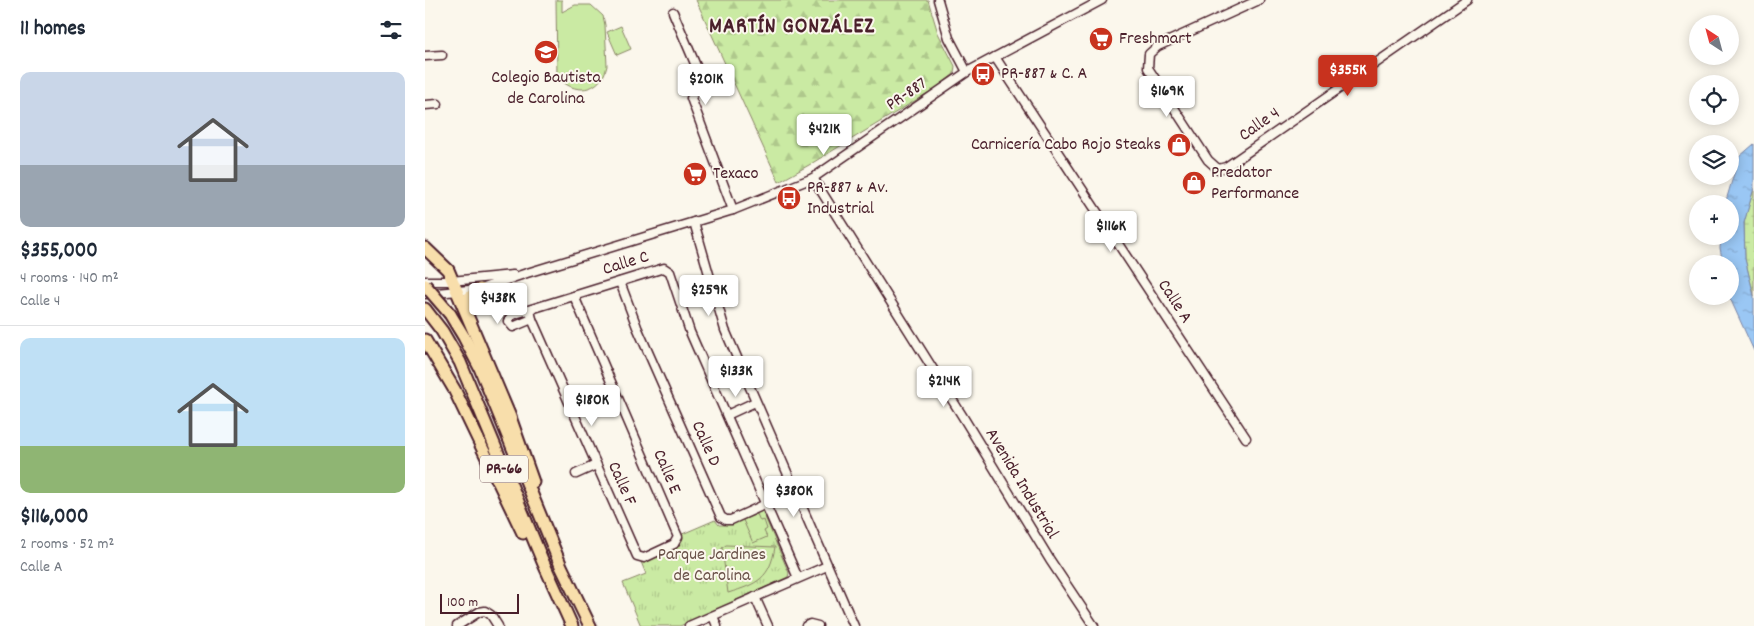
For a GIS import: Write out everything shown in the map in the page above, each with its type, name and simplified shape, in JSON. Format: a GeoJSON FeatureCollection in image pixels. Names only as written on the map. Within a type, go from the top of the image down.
{"type":"FeatureCollection","features":[{"type":"Feature","properties":{"kind":"highway"},"geometry":{"type":"LineString","coordinates":[[425,248],[447,267],[451,281],[467,314],[525,458],[553,546]]}},
{"type":"Feature","properties":{"kind":"highway","name":"PR-66"},"geometry":{"type":"LineString","coordinates":[[425,285],[450,314],[480,368],[553,546],[590,626]]}},
{"type":"Feature","properties":{"kind":"highway"},"geometry":{"type":"LineString","coordinates":[[467,314],[466,300],[480,289]]}},
{"type":"Feature","properties":{"kind":"highway","name":"PR-66"},"geometry":{"type":"LineString","coordinates":[[428,312],[442,331],[460,362],[571,626]]}},
{"type":"Feature","properties":{"kind":"highway"},"geometry":{"type":"LineString","coordinates":[[425,340],[454,389],[561,612],[571,626]]}},
{"type":"Feature","properties":{"kind":"street"},"geometry":{"type":"LineString","coordinates":[[938,0],[949,38],[967,72]]}},
{"type":"Feature","properties":{"kind":"street","name":"PR-887"},"geometry":{"type":"LineString","coordinates":[[425,294],[480,289],[733,210],[813,178],[967,72],[1102,0]]}},
{"type":"Feature","properties":{"kind":"street","name":"Calle 4"},"geometry":{"type":"LineString","coordinates":[[1259,0],[1158,46],[1149,54],[1148,68],[1208,160],[1217,169],[1226,167],[1467,0]]}},
{"type":"Feature","properties":{"kind":"street"},"geometry":{"type":"LineString","coordinates":[[673,12],[702,80],[691,98],[733,210]]}},
{"type":"Feature","properties":{"kind":"street"},"geometry":{"type":"LineString","coordinates":[[425,56],[443,55]]}},
{"type":"Feature","properties":{"kind":"street","name":"Calle A"},"geometry":{"type":"LineString","coordinates":[[995,57],[1246,438]]}},
{"type":"Feature","properties":{"kind":"street"},"geometry":{"type":"LineString","coordinates":[[425,105],[438,104]]}},
{"type":"Feature","properties":{"kind":"street","name":"Avenida Industrial"},"geometry":{"type":"LineString","coordinates":[[813,178],[1050,560],[1094,626]]}},
{"type":"Feature","properties":{"kind":"street"},"geometry":{"type":"LineString","coordinates":[[693,222],[725,330],[853,626]]}},
{"type":"Feature","properties":{"kind":"street","name":"Calle C"},"geometry":{"type":"LineString","coordinates":[[532,319],[513,326],[508,320],[512,315],[664,268],[670,272],[690,332],[798,578]]}},
{"type":"Feature","properties":{"kind":"street","name":"PR-887"},"geometry":{"type":"LineString","coordinates":[[425,281],[451,281],[527,273]]}},
{"type":"Feature","properties":{"kind":"street","name":"Calle D"},"geometry":{"type":"LineString","coordinates":[[621,282],[637,327],[721,517],[731,520],[766,504]]}},
{"type":"Feature","properties":{"kind":"street","name":"Calle E"},"geometry":{"type":"LineString","coordinates":[[574,296],[678,536],[674,544],[644,558],[641,557]]}},
{"type":"Feature","properties":{"kind":"street","name":"Calle F"},"geometry":{"type":"LineString","coordinates":[[530,310],[532,319],[596,465],[637,556],[641,557]]}},
{"type":"Feature","properties":{"kind":"street"},"geometry":{"type":"LineString","coordinates":[[727,415],[755,402]]}},
{"type":"Feature","properties":{"kind":"street"},"geometry":{"type":"LineString","coordinates":[[576,474],[596,465]]}},
{"type":"Feature","properties":{"kind":"street"},"geometry":{"type":"LineString","coordinates":[[689,626],[827,566]]}},
{"type":"Feature","properties":{"kind":"street"},"geometry":{"type":"LineString","coordinates":[[755,597],[768,626]]}},
{"type":"Feature","properties":{"kind":"street"},"geometry":{"type":"LineString","coordinates":[[457,626],[479,612],[485,611],[488,612],[498,626]]}},
{"type":"Feature","properties":{"kind":"street"},"geometry":{"type":"LineString","coordinates":[[713,616],[717,626]]}},
{"type":"Feature","properties":{"kind":"street"},"geometry":{"type":"LineString","coordinates":[[806,626],[810,624],[818,626]]}},
{"type":"Feature","properties":{"kind":"green space"},"geometry":{"type":"Polygon","coordinates":[[[556,0],[562,0],[562,12],[575,5],[591,5],[603,16],[607,66],[599,82],[586,89],[571,87],[557,76],[556,0]]]}},
{"type":"Feature","properties":{"kind":"green space"},"geometry":{"type":"Polygon","coordinates":[[[696,0],[928,0],[938,33],[955,66],[954,74],[936,88],[779,182],[696,0]]]}},
{"type":"Feature","properties":{"kind":"green space"},"geometry":{"type":"Polygon","coordinates":[[[621,26],[631,49],[617,55],[607,32],[621,26]]]}},
{"type":"Feature","properties":{"kind":"green space"},"geometry":{"type":"Polygon","coordinates":[[[1754,188],[1754,296],[1745,259],[1744,222],[1754,188]]]}},
{"type":"Feature","properties":{"kind":"green space","name":"Parque Jardines de Carolina"},"geometry":{"type":"Polygon","coordinates":[[[762,510],[789,573],[788,577],[680,626],[641,626],[623,583],[646,574],[641,562],[676,545],[680,535],[715,520],[719,525],[724,525],[762,510]]]}},
{"type":"Feature","properties":{"kind":"green space"},"geometry":{"type":"Polygon","coordinates":[[[757,514],[760,521],[764,520],[767,529],[764,531],[767,537],[753,543],[743,520],[757,514]]]}},
{"type":"Feature","properties":{"kind":"green space"},"geometry":{"type":"Polygon","coordinates":[[[726,545],[775,547],[770,566],[761,578],[755,583],[728,593],[722,548],[726,545]]]}},
{"type":"Feature","properties":{"kind":"water"},"geometry":{"type":"Polygon","coordinates":[[[1754,144],[1754,188],[1744,223],[1745,259],[1754,296],[1754,351],[1733,305],[1739,305],[1739,255],[1721,255],[1720,248],[1720,245],[1739,245],[1739,195],[1728,195],[1731,185],[1739,185],[1739,157],[1754,144]]]}},
{"type":"Feature","properties":{"kind":"place","name":"Freshmart"},"geometry":{"type":"Point","coordinates":[1101,39]}},
{"type":"Feature","properties":{"kind":"place","name":"Colegio Bautista de Carolina"},"geometry":{"type":"Point","coordinates":[546,52]}},
{"type":"Feature","properties":{"kind":"place","name":"PR-887 & C. A"},"geometry":{"type":"Point","coordinates":[983,74]}},
{"type":"Feature","properties":{"kind":"place","name":"Carnicería Cabo Rojo Steaks"},"geometry":{"type":"Point","coordinates":[1179,145]}},
{"type":"Feature","properties":{"kind":"place","name":"Texaco"},"geometry":{"type":"Point","coordinates":[695,174]}},
{"type":"Feature","properties":{"kind":"place","name":"Predator Performance"},"geometry":{"type":"Point","coordinates":[1194,183]}},
{"type":"Feature","properties":{"kind":"place","name":"PR-887 & Av. Industrial"},"geometry":{"type":"Point","coordinates":[789,198]}},
{"type":"Feature","properties":{"kind":"district","name":"MARTÍN GONZÁLEZ"},"geometry":{"type":"Point","coordinates":[792,27]}}]}
